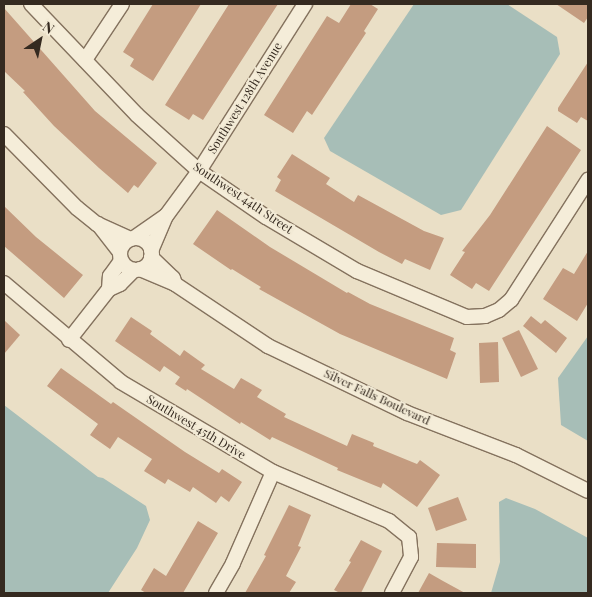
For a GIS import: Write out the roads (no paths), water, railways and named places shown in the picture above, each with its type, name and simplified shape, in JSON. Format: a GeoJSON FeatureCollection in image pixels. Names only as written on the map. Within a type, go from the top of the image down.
{"type":"FeatureCollection","features":[{"type":"Feature","properties":{"kind":"street","name":"Southwest 44th Street"},"geometry":{"type":"LineString","coordinates":[[31,4],[137,115],[199,171],[266,217],[357,271],[467,317],[485,316],[499,310],[511,300],[588,180]]}},
{"type":"Feature","properties":{"kind":"street"},"geometry":{"type":"LineString","coordinates":[[85,60],[122,4]]}},
{"type":"Feature","properties":{"kind":"street","name":"Southwest 128th Avenue"},"geometry":{"type":"LineString","coordinates":[[151,254],[166,216],[199,171],[305,4]]}},
{"type":"Feature","properties":{"kind":"street"},"geometry":{"type":"LineString","coordinates":[[4,134],[71,202],[97,224],[127,267],[137,269]]}},
{"type":"Feature","properties":{"kind":"street","name":"Southwest 128th Avenue"},"geometry":{"type":"LineString","coordinates":[[133,238],[166,216]]}},
{"type":"Feature","properties":{"kind":"street"},"geometry":{"type":"LineString","coordinates":[[97,224],[143,240],[151,254],[147,265],[137,269],[120,284],[108,289]]}},
{"type":"Feature","properties":{"kind":"street"},"geometry":{"type":"LineString","coordinates":[[69,340],[108,289],[110,276],[121,256],[124,243],[133,238]]}},
{"type":"Feature","properties":{"kind":"street","name":"Silver Falls Boulevard"},"geometry":{"type":"LineString","coordinates":[[151,254],[173,278],[175,284]]}},
{"type":"Feature","properties":{"kind":"street","name":"Silver Falls Boulevard"},"geometry":{"type":"LineString","coordinates":[[137,269],[175,284],[268,346],[407,413],[516,455],[588,491]]}},
{"type":"Feature","properties":{"kind":"street","name":"Southwest 45th Drive"},"geometry":{"type":"LineString","coordinates":[[4,283],[69,340],[121,382],[273,472],[389,521],[409,537],[411,557],[392,593]]}},
{"type":"Feature","properties":{"kind":"street"},"geometry":{"type":"LineString","coordinates":[[216,593],[233,564],[273,472]]}},
{"type":"Feature","properties":{"kind":"water"},"geometry":{"type":"Polygon","coordinates":[[[414,4],[507,4],[557,37],[560,54],[461,210],[441,215],[330,151],[324,138],[414,4]]]}},
{"type":"Feature","properties":{"kind":"water"},"geometry":{"type":"Polygon","coordinates":[[[588,336],[588,441],[561,425],[558,378],[588,336]]]}},
{"type":"Feature","properties":{"kind":"water"},"geometry":{"type":"Polygon","coordinates":[[[4,405],[98,477],[103,478],[146,506],[150,520],[137,548],[108,593],[4,593],[4,405]]]}},
{"type":"Feature","properties":{"kind":"water"},"geometry":{"type":"Polygon","coordinates":[[[506,498],[535,509],[588,538],[588,593],[491,593],[500,562],[499,502],[506,498]]]}}]}
